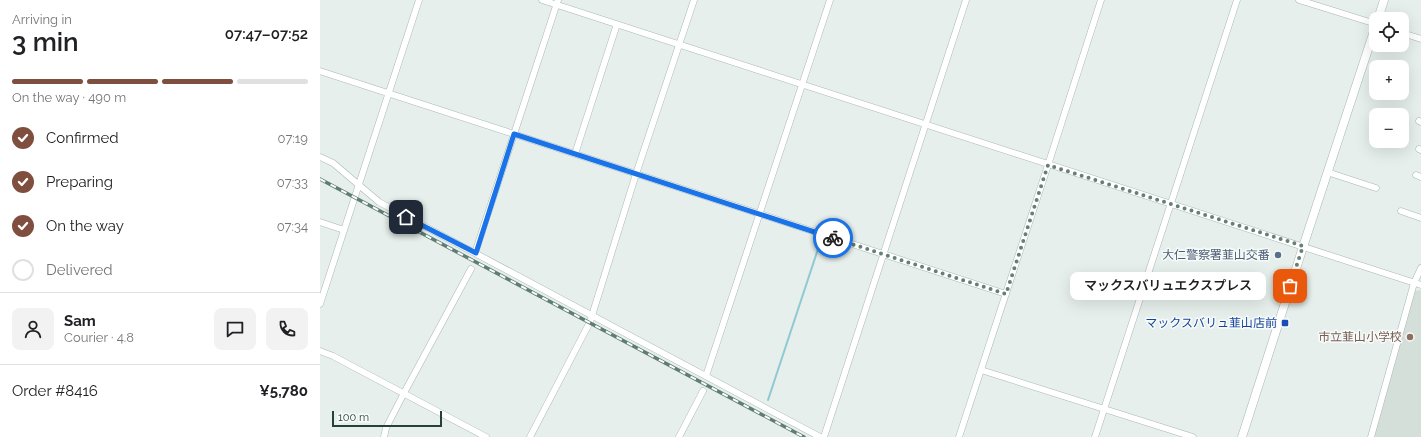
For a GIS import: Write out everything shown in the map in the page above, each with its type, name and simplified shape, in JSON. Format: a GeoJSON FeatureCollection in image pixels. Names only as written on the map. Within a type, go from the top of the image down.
{"type":"FeatureCollection","features":[{"type":"Feature","properties":{"kind":"street"},"geometry":{"type":"LineString","coordinates":[[320,304],[419,0]]}},
{"type":"Feature","properties":{"kind":"street"},"geometry":{"type":"LineString","coordinates":[[542,0],[557,2],[617,24],[1421,285]]}},
{"type":"Feature","properties":{"kind":"street"},"geometry":{"type":"LineString","coordinates":[[530,437],[590,322],[636,174],[694,0]]}},
{"type":"Feature","properties":{"kind":"street"},"geometry":{"type":"LineString","coordinates":[[706,376],[830,0]]}},
{"type":"Feature","properties":{"kind":"street"},"geometry":{"type":"LineString","coordinates":[[824,437],[966,0]]}},
{"type":"Feature","properties":{"kind":"street"},"geometry":{"type":"LineString","coordinates":[[959,437],[1100,0]]}},
{"type":"Feature","properties":{"kind":"street"},"geometry":{"type":"LineString","coordinates":[[1095,437],[1237,0]]}},
{"type":"Feature","properties":{"kind":"street"},"geometry":{"type":"LineString","coordinates":[[1299,0],[1369,23]]}},
{"type":"Feature","properties":{"kind":"street"},"geometry":{"type":"LineString","coordinates":[[1380,12],[1384,0]]}},
{"type":"Feature","properties":{"kind":"street"},"geometry":{"type":"LineString","coordinates":[[476,253],[557,2]]}},
{"type":"Feature","properties":{"kind":"street"},"geometry":{"type":"LineString","coordinates":[[575,154],[617,24]]}},
{"type":"Feature","properties":{"kind":"street"},"geometry":{"type":"LineString","coordinates":[[1409,35],[1421,39]]}},
{"type":"Feature","properties":{"kind":"street"},"geometry":{"type":"LineString","coordinates":[[1242,437],[1369,46]]}},
{"type":"Feature","properties":{"kind":"street"},"geometry":{"type":"LineString","coordinates":[[320,71],[1006,294]]}},
{"type":"Feature","properties":{"kind":"street"},"geometry":{"type":"LineString","coordinates":[[320,157],[333,163],[359,187],[379,202],[820,437]]}},
{"type":"Feature","properties":{"kind":"street"},"geometry":{"type":"LineString","coordinates":[[1327,172],[1376,188]]}},
{"type":"Feature","properties":{"kind":"street"},"geometry":{"type":"LineString","coordinates":[[1401,211],[1421,218]]}},
{"type":"Feature","properties":{"kind":"street"},"geometry":{"type":"LineString","coordinates":[[320,222],[344,230]]}},
{"type":"Feature","properties":{"kind":"street"},"geometry":{"type":"LineString","coordinates":[[1371,437],[1414,283],[1421,268]]}},
{"type":"Feature","properties":{"kind":"street"},"geometry":{"type":"LineString","coordinates":[[384,437],[386,428],[404,393],[471,269]]}},
{"type":"Feature","properties":{"kind":"street"},"geometry":{"type":"LineString","coordinates":[[320,351],[333,356],[486,437]]}},
{"type":"Feature","properties":{"kind":"street"},"geometry":{"type":"LineString","coordinates":[[981,370],[1193,437]]}},
{"type":"Feature","properties":{"kind":"street"},"geometry":{"type":"LineString","coordinates":[[679,437],[703,391]]}},
{"type":"Feature","properties":{"kind":"shaded area","name":"市立韮山小学校"},"geometry":{"type":"Polygon","coordinates":[[[1419,290],[1421,291],[1421,437],[1373,437],[1412,292],[1419,290]]]}},
{"type":"Feature","properties":{"kind":"waterway"},"geometry":{"type":"LineString","coordinates":[[768,400],[822,237]]}},
{"type":"Feature","properties":{"kind":"railway"},"geometry":{"type":"LineString","coordinates":[[320,179],[804,437]]}},
{"type":"Feature","properties":{"kind":"way so far"},"geometry":{"type":"LineString","coordinates":[[833,238],[1006,294],[1048,165],[1303,246],[1290,286]]}},
{"type":"Feature","properties":{"kind":"place","name":"大仁警察署韮山交番"},"geometry":{"type":"Point","coordinates":[1278,255]}},
{"type":"Feature","properties":{"kind":"place","name":"マックスバリュエクスプレス"},"geometry":{"type":"Point","coordinates":[1290,286]}},
{"type":"Feature","properties":{"kind":"place","name":"マックスバリュ韮山店前"},"geometry":{"type":"Point","coordinates":[1285,323]}},
{"type":"Feature","properties":{"kind":"place","name":"市立韮山小学校"},"geometry":{"type":"Point","coordinates":[1410,337]}},
{"type":"Feature","properties":{"kind":"route"},"geometry":{"type":"LineString","coordinates":[[406,217],[476,253],[514,134],[833,238]]}}]}
